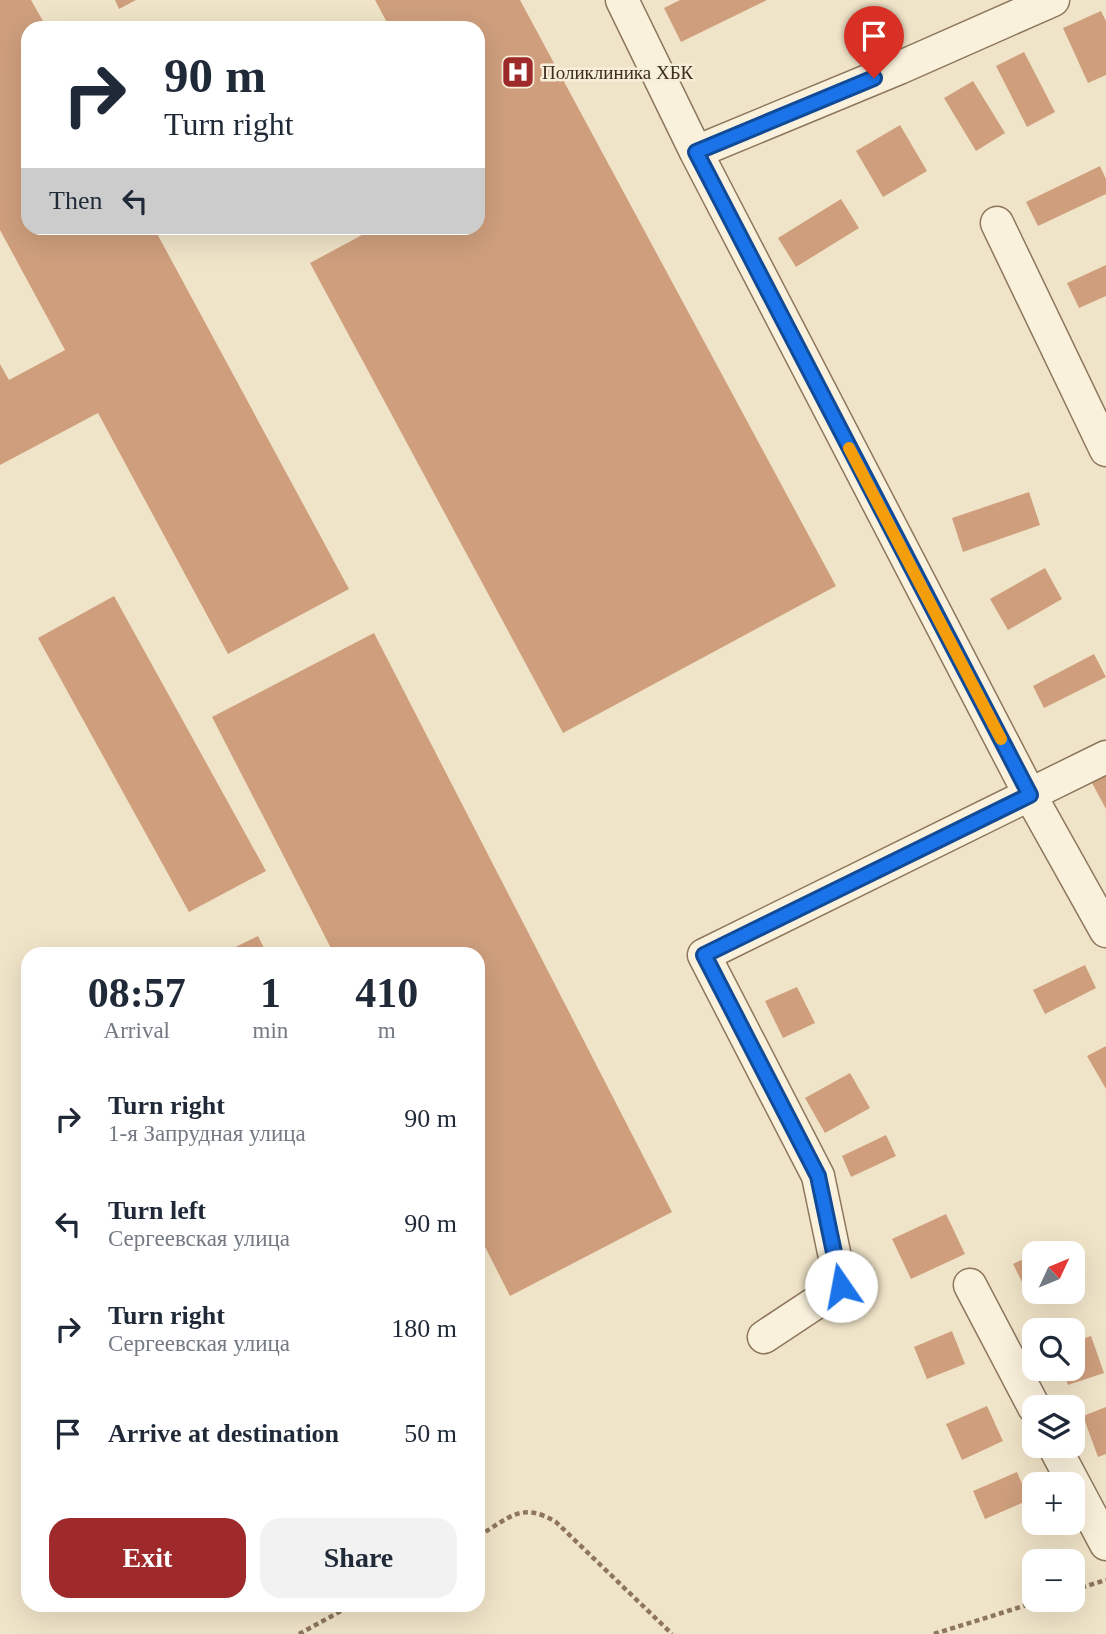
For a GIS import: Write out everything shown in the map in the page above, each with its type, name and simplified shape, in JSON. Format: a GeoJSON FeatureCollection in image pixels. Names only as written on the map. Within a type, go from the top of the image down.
{"type":"FeatureCollection","features":[{"type":"Feature","properties":{"kind":"street"},"geometry":{"type":"LineString","coordinates":[[622,0],[696,152],[1030,795],[1106,931]]}},
{"type":"Feature","properties":{"kind":"street"},"geometry":{"type":"LineString","coordinates":[[696,152],[900,68],[1052,0]]}},
{"type":"Feature","properties":{"kind":"street"},"geometry":{"type":"LineString","coordinates":[[997,223],[1106,450]]}},
{"type":"Feature","properties":{"kind":"street"},"geometry":{"type":"LineString","coordinates":[[764,1337],[841,1286],[818,1176],[704,955],[1106,757]]}},
{"type":"Feature","properties":{"kind":"street"},"geometry":{"type":"LineString","coordinates":[[971,1285],[1028,1395]]}},
{"type":"Feature","properties":{"kind":"street"},"geometry":{"type":"LineString","coordinates":[[1060,1458],[1106,1544]]}},
{"type":"Feature","properties":{"kind":"path"},"geometry":{"type":"LineString","coordinates":[[485,1532],[523,1511],[540,1513],[556,1522],[672,1634]]}},
{"type":"Feature","properties":{"kind":"path"},"geometry":{"type":"LineString","coordinates":[[1085,1586],[1106,1580]]}},
{"type":"Feature","properties":{"kind":"path"},"geometry":{"type":"LineString","coordinates":[[934,1634],[1022,1607]]}},
{"type":"Feature","properties":{"kind":"path"},"geometry":{"type":"LineString","coordinates":[[299,1634],[339,1612]]}},
{"type":"Feature","properties":{"kind":"building"},"geometry":{"type":"Polygon","coordinates":[[[0,0],[31,0],[43,21],[21,21],[21,235],[158,235],[349,589],[228,654],[98,413],[0,465],[0,364],[9,380],[65,350],[0,230],[0,0]]]}},
{"type":"Feature","properties":{"kind":"building"},"geometry":{"type":"Polygon","coordinates":[[[115,0],[136,0],[119,9],[115,0]]]}},
{"type":"Feature","properties":{"kind":"building"},"geometry":{"type":"Polygon","coordinates":[[[375,0],[520,0],[836,586],[563,733],[310,263],[362,235],[485,235],[485,21],[386,21],[375,0]]]}},
{"type":"Feature","properties":{"kind":"building"},"geometry":{"type":"Polygon","coordinates":[[[680,0],[767,0],[681,42],[664,8],[680,0]]]}},
{"type":"Feature","properties":{"kind":"building"},"geometry":{"type":"Polygon","coordinates":[[[1101,11],[1106,21],[1106,75],[1088,83],[1063,28],[1101,11]]]}},
{"type":"Feature","properties":{"kind":"building"},"geometry":{"type":"Polygon","coordinates":[[[1024,52],[1055,112],[1027,127],[996,66],[1024,52]]]}},
{"type":"Feature","properties":{"kind":"building"},"geometry":{"type":"Polygon","coordinates":[[[973,81],[1005,133],[976,151],[944,98],[973,81]]]}},
{"type":"Feature","properties":{"kind":"building"},"geometry":{"type":"Polygon","coordinates":[[[900,125],[927,171],[883,197],[856,151],[900,125]]]}},
{"type":"Feature","properties":{"kind":"building"},"geometry":{"type":"Polygon","coordinates":[[[1100,166],[1106,179],[1106,194],[1038,226],[1026,202],[1100,166]]]}},
{"type":"Feature","properties":{"kind":"building"},"geometry":{"type":"Polygon","coordinates":[[[841,199],[859,228],[796,267],[778,238],[841,199]]]}},
{"type":"Feature","properties":{"kind":"building"},"geometry":{"type":"Polygon","coordinates":[[[1106,265],[1106,296],[1079,308],[1067,283],[1106,265]]]}},
{"type":"Feature","properties":{"kind":"building"},"geometry":{"type":"Polygon","coordinates":[[[1029,492],[1040,525],[963,552],[952,518],[1029,492]]]}},
{"type":"Feature","properties":{"kind":"building"},"geometry":{"type":"Polygon","coordinates":[[[1045,568],[1062,599],[1008,630],[990,599],[1045,568]]]}},
{"type":"Feature","properties":{"kind":"building"},"geometry":{"type":"Polygon","coordinates":[[[114,596],[266,871],[189,912],[38,638],[114,596]]]}},
{"type":"Feature","properties":{"kind":"building"},"geometry":{"type":"Polygon","coordinates":[[[374,633],[672,1212],[510,1296],[485,1247],[485,947],[330,947],[212,717],[374,633]]]}},
{"type":"Feature","properties":{"kind":"building"},"geometry":{"type":"Polygon","coordinates":[[[1094,654],[1106,677],[1044,708],[1033,686],[1094,654]]]}},
{"type":"Feature","properties":{"kind":"building"},"geometry":{"type":"Polygon","coordinates":[[[1106,775],[1106,809],[1092,783],[1106,775]]]}},
{"type":"Feature","properties":{"kind":"building"},"geometry":{"type":"Polygon","coordinates":[[[258,936],[264,947],[235,947],[258,936]]]}},
{"type":"Feature","properties":{"kind":"building"},"geometry":{"type":"Polygon","coordinates":[[[1085,965],[1096,988],[1045,1014],[1033,990],[1085,965]]]}},
{"type":"Feature","properties":{"kind":"building"},"geometry":{"type":"Polygon","coordinates":[[[797,987],[815,1023],[783,1038],[765,1001],[797,987]]]}},
{"type":"Feature","properties":{"kind":"building"},"geometry":{"type":"Polygon","coordinates":[[[1106,1046],[1106,1089],[1087,1056],[1106,1046]]]}},
{"type":"Feature","properties":{"kind":"building"},"geometry":{"type":"Polygon","coordinates":[[[850,1073],[870,1108],[825,1133],[805,1098],[850,1073]]]}},
{"type":"Feature","properties":{"kind":"building"},"geometry":{"type":"Polygon","coordinates":[[[886,1135],[896,1156],[851,1177],[842,1156],[886,1135]]]}},
{"type":"Feature","properties":{"kind":"building"},"geometry":{"type":"Polygon","coordinates":[[[946,1214],[965,1254],[911,1279],[892,1239],[946,1214]]]}},
{"type":"Feature","properties":{"kind":"building"},"geometry":{"type":"Polygon","coordinates":[[[1022,1260],[1022,1282],[1013,1264],[1022,1260]]]}},
{"type":"Feature","properties":{"kind":"building"},"geometry":{"type":"Polygon","coordinates":[[[952,1331],[965,1364],[927,1379],[914,1347],[952,1331]]]}},
{"type":"Feature","properties":{"kind":"building"},"geometry":{"type":"Polygon","coordinates":[[[1091,1336],[1104,1373],[1085,1379],[1085,1338],[1091,1336]]]}},
{"type":"Feature","properties":{"kind":"building"},"geometry":{"type":"Polygon","coordinates":[[[987,1406],[1003,1441],[962,1460],[946,1424],[987,1406]]]}},
{"type":"Feature","properties":{"kind":"building"},"geometry":{"type":"Polygon","coordinates":[[[1106,1407],[1106,1454],[1098,1457],[1085,1415],[1106,1407]]]}},
{"type":"Feature","properties":{"kind":"building"},"geometry":{"type":"Polygon","coordinates":[[[1017,1472],[1022,1484],[1022,1503],[985,1519],[973,1491],[1017,1472]]]}},
{"type":"Feature","properties":{"kind":"slow traffic"},"geometry":{"type":"LineString","coordinates":[[849,448],[1001,739]]}},
{"type":"Feature","properties":{"kind":"place","name":"Поликлиника ХБК"},"geometry":{"type":"Point","coordinates":[518,72]}},
{"type":"Feature","properties":{"kind":"route"},"geometry":{"type":"LineString","coordinates":[[841,1286],[818,1176],[704,955],[1030,795],[696,152],[874,78]]}}]}
